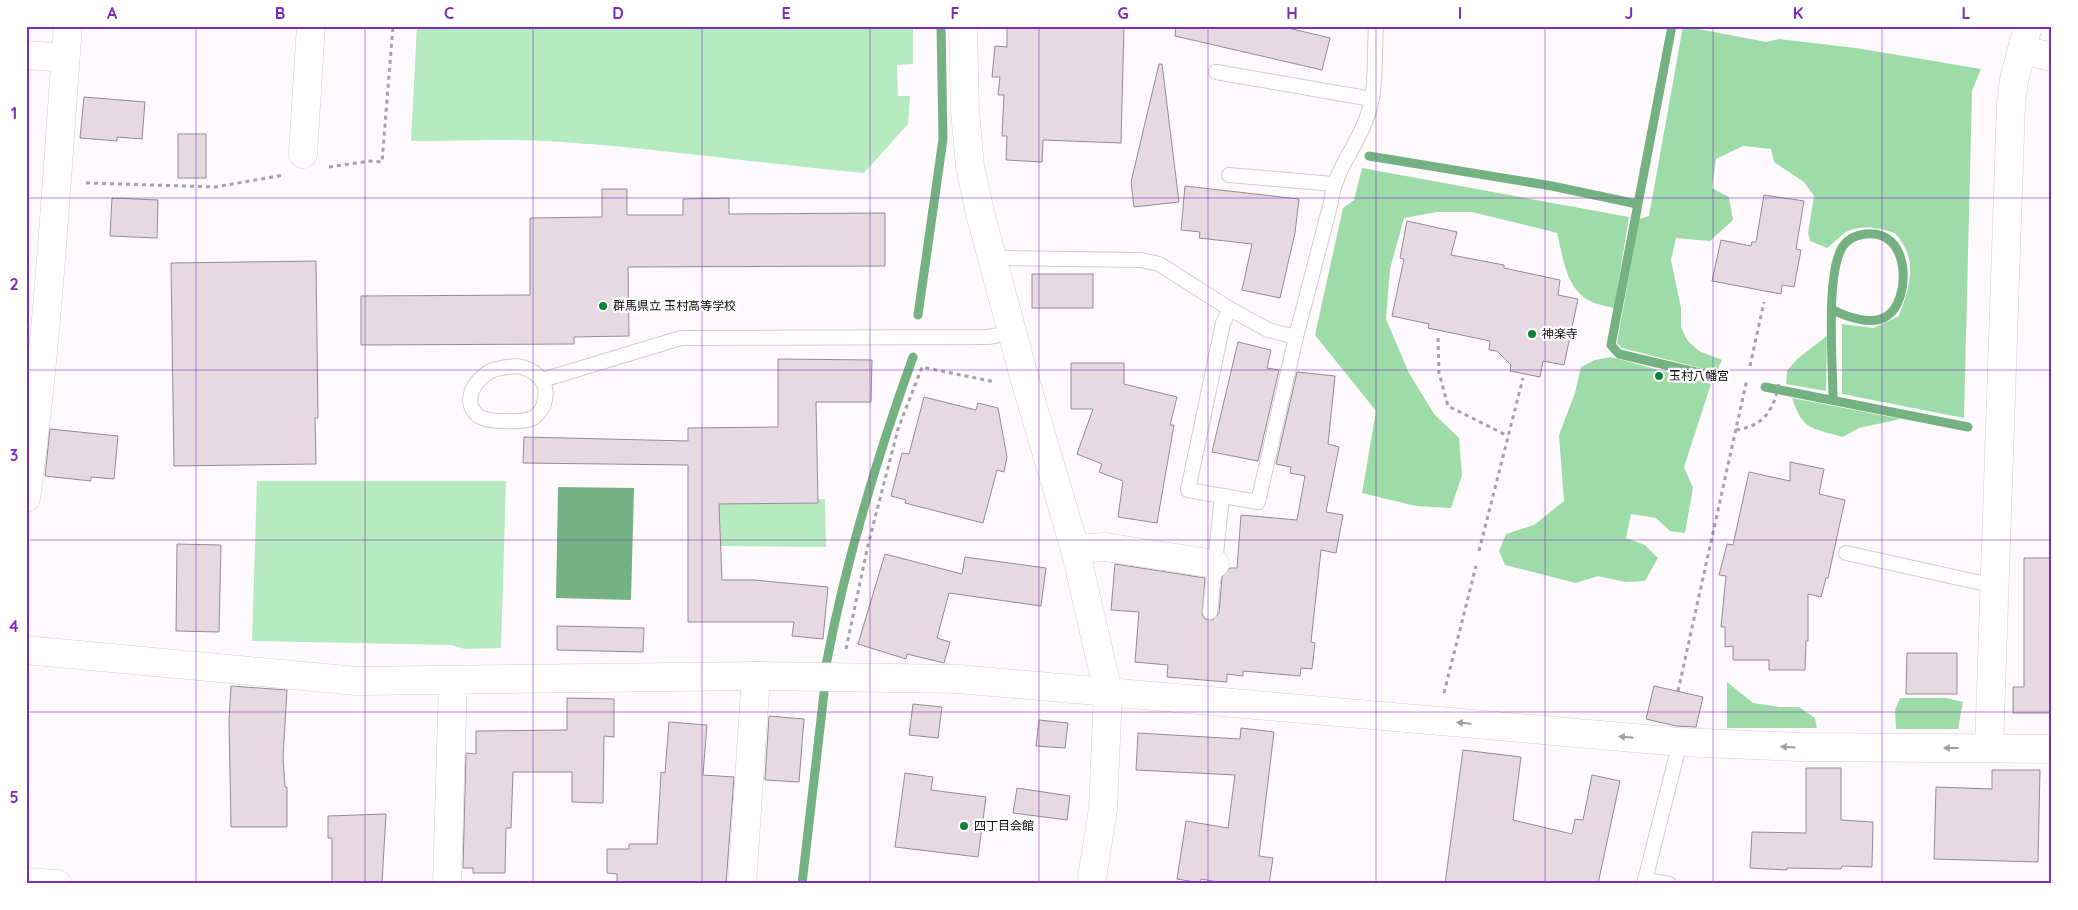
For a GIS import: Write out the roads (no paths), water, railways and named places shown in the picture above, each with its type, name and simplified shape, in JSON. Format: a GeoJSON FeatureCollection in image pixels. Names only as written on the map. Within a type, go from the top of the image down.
{"type":"FeatureCollection","features":[{"type":"Feature","properties":{"kind":"street"},"geometry":{"type":"LineString","coordinates":[[26,498],[39,407],[50,298],[68,26]]}},
{"type":"Feature","properties":{"kind":"street"},"geometry":{"type":"LineString","coordinates":[[304,166],[311,26]]}},
{"type":"Feature","properties":{"kind":"street"},"geometry":{"type":"LineString","coordinates":[[963,26],[965,111],[970,166],[1012,333],[1075,550],[1108,692],[1103,809],[1091,884]]}},
{"type":"Feature","properties":{"kind":"street"},"geometry":{"type":"LineString","coordinates":[[1989,748],[2011,104],[2014,80],[2025,38],[2052,57]]}},
{"type":"Feature","properties":{"kind":"street"},"geometry":{"type":"LineString","coordinates":[[26,54],[65,58]]}},
{"type":"Feature","properties":{"kind":"street"},"geometry":{"type":"LineString","coordinates":[[1075,550],[1105,546],[1215,564]]}},
{"type":"Feature","properties":{"kind":"street"},"geometry":{"type":"LineString","coordinates":[[26,650],[356,681],[756,676],[958,679],[1680,742],[1799,747],[2052,749]]}},
{"type":"Feature","properties":{"kind":"street"},"geometry":{"type":"LineString","coordinates":[[742,884],[756,676]]}},
{"type":"Feature","properties":{"kind":"street"},"geometry":{"type":"LineString","coordinates":[[447,884],[452,680]]}},
{"type":"Feature","properties":{"kind":"street"},"geometry":{"type":"LineString","coordinates":[[26,882],[57,884]]}},
{"type":"Feature","properties":{"kind":"lane"},"geometry":{"type":"LineString","coordinates":[[1230,309],[1224,323],[1188,490],[1258,502],[1296,337],[1331,202],[1333,184],[1368,116],[1372,99],[1376,26]]}},
{"type":"Feature","properties":{"kind":"lane"},"geometry":{"type":"LineString","coordinates":[[1216,72],[1372,99]]}},
{"type":"Feature","properties":{"kind":"lane"},"geometry":{"type":"LineString","coordinates":[[1229,175],[1333,184]]}},
{"type":"Feature","properties":{"kind":"lane"},"geometry":{"type":"LineString","coordinates":[[992,258],[1141,260],[1158,264],[1230,309],[1268,330],[1296,337]]}},
{"type":"Feature","properties":{"kind":"lane"},"geometry":{"type":"LineString","coordinates":[[542,380],[681,338],[988,337],[1012,333]]}},
{"type":"Feature","properties":{"kind":"lane"},"geometry":{"type":"LineString","coordinates":[[517,366],[527,368],[535,372],[542,380],[546,397],[539,414],[531,419],[489,420],[479,416],[469,399],[480,378],[490,371],[502,367],[517,366]]}},
{"type":"Feature","properties":{"kind":"lane"},"geometry":{"type":"LineString","coordinates":[[1210,612],[1222,496]]}},
{"type":"Feature","properties":{"kind":"lane"},"geometry":{"type":"LineString","coordinates":[[1846,553],[1995,586]]}},
{"type":"Feature","properties":{"kind":"lane"},"geometry":{"type":"LineString","coordinates":[[1669,884],[1645,882],[1680,742]]}},
{"type":"Feature","properties":{"kind":"waterway"},"geometry":{"type":"LineString","coordinates":[[918,315],[943,139],[941,26]]}},
{"type":"Feature","properties":{"kind":"waterway"},"geometry":{"type":"LineString","coordinates":[[1672,26],[1611,345],[1619,354],[1721,378]]}},
{"type":"Feature","properties":{"kind":"waterway"},"geometry":{"type":"LineString","coordinates":[[1369,156],[1552,186],[1637,204]]}},
{"type":"Feature","properties":{"kind":"waterway"},"geometry":{"type":"LineString","coordinates":[[1833,310],[1852,318],[1874,320],[1887,316],[1895,308],[1903,282],[1903,267],[1899,253],[1892,242],[1880,235],[1859,235],[1850,239],[1843,246],[1837,259],[1831,320],[1833,400]]}},
{"type":"Feature","properties":{"kind":"waterway"},"geometry":{"type":"LineString","coordinates":[[826,665],[843,587],[864,509],[913,357]]}},
{"type":"Feature","properties":{"kind":"waterway"},"geometry":{"type":"LineString","coordinates":[[1765,387],[1968,427]]}},
{"type":"Feature","properties":{"kind":"waterway"},"geometry":{"type":"LineString","coordinates":[[802,884],[824,693]]}},
{"type":"Feature","properties":{"kind":"place","name":"群馬県立 玉村高等学校"},"geometry":{"type":"Point","coordinates":[603,306]}},
{"type":"Feature","properties":{"kind":"place","name":"神楽寺"},"geometry":{"type":"Point","coordinates":[1532,334]}},
{"type":"Feature","properties":{"kind":"place","name":"玉村八幡宮"},"geometry":{"type":"Point","coordinates":[1659,376]}},
{"type":"Feature","properties":{"kind":"place","name":"四丁目会館"},"geometry":{"type":"Point","coordinates":[964,826]}}]}
